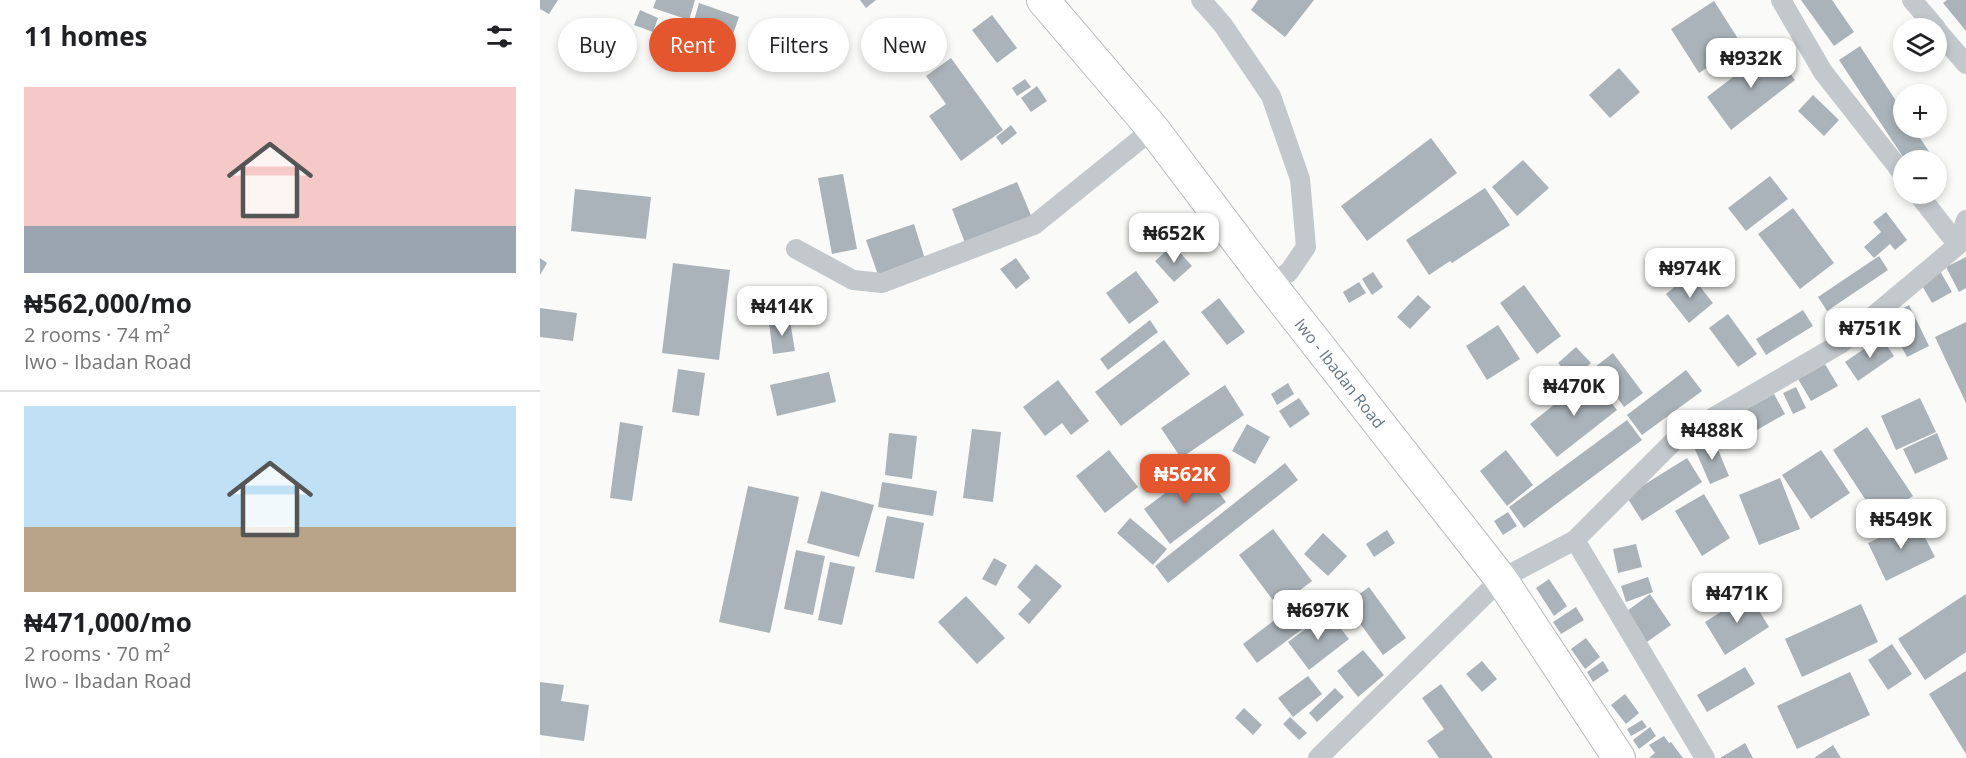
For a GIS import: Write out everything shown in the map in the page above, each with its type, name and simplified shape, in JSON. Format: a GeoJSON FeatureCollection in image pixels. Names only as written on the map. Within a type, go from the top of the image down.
{"type":"FeatureCollection","features":[{"type":"Feature","properties":{"kind":"main road","name":"Iwo - Ibadan Road"},"geometry":{"type":"LineString","coordinates":[[1043,0],[1153,129],[1270,284],[1501,579],[1619,758]]}},
{"type":"Feature","properties":{"kind":"street"},"geometry":{"type":"LineString","coordinates":[[1200,0],[1222,25],[1271,96],[1300,178],[1306,247],[1289,272],[1270,284]]}},
{"type":"Feature","properties":{"kind":"street"},"geometry":{"type":"LineString","coordinates":[[1781,0],[1822,72],[1893,161]]}},
{"type":"Feature","properties":{"kind":"street"},"geometry":{"type":"LineString","coordinates":[[1912,0],[1927,18]]}},
{"type":"Feature","properties":{"kind":"street"},"geometry":{"type":"LineString","coordinates":[[1947,42],[1966,64]]}},
{"type":"Feature","properties":{"kind":"street"},"geometry":{"type":"LineString","coordinates":[[796,249],[853,280],[882,283],[1034,225],[1153,129]]}},
{"type":"Feature","properties":{"kind":"street"},"geometry":{"type":"LineString","coordinates":[[1926,204],[1958,245]]}},
{"type":"Feature","properties":{"kind":"street"},"geometry":{"type":"LineString","coordinates":[[1318,758],[1501,579],[1575,540],[1677,439],[1840,344],[1958,245],[1966,220]]}},
{"type":"Feature","properties":{"kind":"street"},"geometry":{"type":"LineString","coordinates":[[1575,540],[1705,758]]}},
{"type":"Feature","properties":{"kind":"building"},"geometry":{"type":"Polygon","coordinates":[[[540,0],[558,0],[549,14],[540,9],[540,0]]]}},
{"type":"Feature","properties":{"kind":"building"},"geometry":{"type":"Polygon","coordinates":[[[656,0],[695,0],[690,18],[653,8],[656,0]]]}},
{"type":"Feature","properties":{"kind":"building"},"geometry":{"type":"Polygon","coordinates":[[[860,0],[876,0],[866,8],[860,0]]]}},
{"type":"Feature","properties":{"kind":"building"},"geometry":{"type":"Polygon","coordinates":[[[1258,0],[1314,0],[1285,37],[1251,10],[1258,0]]]}},
{"type":"Feature","properties":{"kind":"building"},"geometry":{"type":"Polygon","coordinates":[[[1801,0],[1832,0],[1854,32],[1834,46],[1801,0]]]}},
{"type":"Feature","properties":{"kind":"building"},"geometry":{"type":"Polygon","coordinates":[[[1947,0],[1966,0],[1966,31],[1943,3],[1947,0]]]}},
{"type":"Feature","properties":{"kind":"building"},"geometry":{"type":"Polygon","coordinates":[[[1714,1],[1742,45],[1699,73],[1671,29],[1714,1]]]}},
{"type":"Feature","properties":{"kind":"building"},"geometry":{"type":"Polygon","coordinates":[[[699,3],[739,17],[736,26],[736,18],[695,18],[699,3]]]}},
{"type":"Feature","properties":{"kind":"building"},"geometry":{"type":"Polygon","coordinates":[[[640,10],[658,18],[649,18],[649,31],[637,26],[640,10]]]}},
{"type":"Feature","properties":{"kind":"building"},"geometry":{"type":"Polygon","coordinates":[[[992,15],[1017,48],[997,63],[972,30],[992,15]]]}},
{"type":"Feature","properties":{"kind":"building"},"geometry":{"type":"Polygon","coordinates":[[[1860,46],[1893,96],[1893,138],[1920,138],[1928,150],[1898,150],[1839,60],[1860,46]]]}},
{"type":"Feature","properties":{"kind":"building"},"geometry":{"type":"Polygon","coordinates":[[[1771,48],[1795,80],[1731,130],[1707,97],[1771,48]]]}},
{"type":"Feature","properties":{"kind":"building"},"geometry":{"type":"Polygon","coordinates":[[[951,58],[1003,130],[961,161],[929,116],[946,104],[926,76],[932,72],[947,72],[947,61],[951,58]]]}},
{"type":"Feature","properties":{"kind":"building"},"geometry":{"type":"Polygon","coordinates":[[[1619,68],[1640,92],[1610,118],[1589,95],[1619,68]]]}},
{"type":"Feature","properties":{"kind":"building"},"geometry":{"type":"Polygon","coordinates":[[[1025,79],[1031,87],[1017,96],[1012,88],[1025,79]]]}},
{"type":"Feature","properties":{"kind":"building"},"geometry":{"type":"Polygon","coordinates":[[[1037,86],[1047,101],[1031,112],[1021,98],[1037,86]]]}},
{"type":"Feature","properties":{"kind":"building"},"geometry":{"type":"Polygon","coordinates":[[[1813,95],[1839,120],[1824,136],[1798,111],[1813,95]]]}},
{"type":"Feature","properties":{"kind":"building"},"geometry":{"type":"Polygon","coordinates":[[[1011,125],[1017,133],[1002,145],[996,137],[1011,125]]]}},
{"type":"Feature","properties":{"kind":"building"},"geometry":{"type":"Polygon","coordinates":[[[1431,138],[1457,173],[1367,241],[1341,206],[1431,138]]]}},
{"type":"Feature","properties":{"kind":"building"},"geometry":{"type":"Polygon","coordinates":[[[1523,160],[1549,188],[1517,216],[1492,187],[1523,160]]]}},
{"type":"Feature","properties":{"kind":"building"},"geometry":{"type":"Polygon","coordinates":[[[843,174],[857,249],[832,254],[818,178],[843,174]]]}},
{"type":"Feature","properties":{"kind":"building"},"geometry":{"type":"Polygon","coordinates":[[[1770,176],[1788,199],[1746,231],[1728,208],[1770,176]]]}},
{"type":"Feature","properties":{"kind":"building"},"geometry":{"type":"Polygon","coordinates":[[[1017,182],[1033,220],[967,248],[952,209],[1017,182]]]}},
{"type":"Feature","properties":{"kind":"building"},"geometry":{"type":"Polygon","coordinates":[[[1485,188],[1510,225],[1452,263],[1450,261],[1429,275],[1406,240],[1485,188]]]}},
{"type":"Feature","properties":{"kind":"building"},"geometry":{"type":"Polygon","coordinates":[[[575,189],[651,197],[646,239],[571,231],[575,189]]]}},
{"type":"Feature","properties":{"kind":"building"},"geometry":{"type":"Polygon","coordinates":[[[1793,208],[1834,263],[1800,289],[1758,234],[1793,208]]]}},
{"type":"Feature","properties":{"kind":"building"},"geometry":{"type":"Polygon","coordinates":[[[1886,212],[1907,240],[1895,250],[1890,244],[1874,258],[1864,247],[1881,232],[1873,222],[1886,212]]]}},
{"type":"Feature","properties":{"kind":"building"},"geometry":{"type":"Polygon","coordinates":[[[914,224],[925,259],[878,275],[866,240],[914,224]]]}},
{"type":"Feature","properties":{"kind":"building"},"geometry":{"type":"Polygon","coordinates":[[[1173,245],[1192,266],[1174,282],[1155,261],[1173,245]]]}},
{"type":"Feature","properties":{"kind":"building"},"geometry":{"type":"Polygon","coordinates":[[[1879,256],[1888,270],[1827,311],[1818,297],[1879,256]]]}},
{"type":"Feature","properties":{"kind":"building"},"geometry":{"type":"Polygon","coordinates":[[[1966,257],[1966,288],[1959,292],[1946,267],[1966,257]]]}},
{"type":"Feature","properties":{"kind":"building"},"geometry":{"type":"Polygon","coordinates":[[[540,258],[547,263],[540,275],[540,258]]]}},
{"type":"Feature","properties":{"kind":"building"},"geometry":{"type":"Polygon","coordinates":[[[1016,258],[1030,278],[1016,289],[1000,269],[1016,258]]]}},
{"type":"Feature","properties":{"kind":"building"},"geometry":{"type":"Polygon","coordinates":[[[673,263],[730,270],[719,360],[662,353],[673,263]]]}},
{"type":"Feature","properties":{"kind":"building"},"geometry":{"type":"Polygon","coordinates":[[[1136,271],[1159,302],[1129,324],[1106,293],[1136,271]]]}},
{"type":"Feature","properties":{"kind":"building"},"geometry":{"type":"Polygon","coordinates":[[[1940,271],[1952,292],[1932,303],[1920,282],[1940,271]]]}},
{"type":"Feature","properties":{"kind":"building"},"geometry":{"type":"Polygon","coordinates":[[[1373,272],[1383,287],[1372,295],[1362,279],[1373,272]]]}},
{"type":"Feature","properties":{"kind":"building"},"geometry":{"type":"Polygon","coordinates":[[[1690,274],[1713,303],[1689,323],[1666,294],[1690,274]]]}},
{"type":"Feature","properties":{"kind":"building"},"geometry":{"type":"Polygon","coordinates":[[[1359,282],[1366,293],[1349,303],[1343,292],[1359,282]]]}},
{"type":"Feature","properties":{"kind":"building"},"geometry":{"type":"Polygon","coordinates":[[[1524,285],[1561,336],[1537,354],[1500,303],[1524,285]]]}},
{"type":"Feature","properties":{"kind":"building"},"geometry":{"type":"Polygon","coordinates":[[[1418,295],[1431,307],[1410,329],[1397,317],[1418,295]]]}},
{"type":"Feature","properties":{"kind":"building"},"geometry":{"type":"Polygon","coordinates":[[[1219,298],[1245,332],[1227,345],[1201,312],[1219,298]]]}},
{"type":"Feature","properties":{"kind":"building"},"geometry":{"type":"Polygon","coordinates":[[[1909,305],[1929,346],[1907,357],[1886,317],[1909,305]]]}},
{"type":"Feature","properties":{"kind":"building"},"geometry":{"type":"Polygon","coordinates":[[[540,308],[577,313],[573,341],[540,337],[540,308]]]}},
{"type":"Feature","properties":{"kind":"building"},"geometry":{"type":"Polygon","coordinates":[[[1803,310],[1813,326],[1766,355],[1756,339],[1803,310]]]}},
{"type":"Feature","properties":{"kind":"building"},"geometry":{"type":"Polygon","coordinates":[[[1728,314],[1757,354],[1738,367],[1709,328],[1728,314]]]}},
{"type":"Feature","properties":{"kind":"building"},"geometry":{"type":"Polygon","coordinates":[[[1150,320],[1158,332],[1108,370],[1100,359],[1150,320]]]}},
{"type":"Feature","properties":{"kind":"building"},"geometry":{"type":"Polygon","coordinates":[[[790,321],[795,351],[773,354],[769,323],[790,321]]]}},
{"type":"Feature","properties":{"kind":"building"},"geometry":{"type":"Polygon","coordinates":[[[1966,322],[1966,403],[1935,337],[1966,322]]]}},
{"type":"Feature","properties":{"kind":"building"},"geometry":{"type":"Polygon","coordinates":[[[1498,325],[1520,359],[1487,380],[1466,346],[1498,325]]]}},
{"type":"Feature","properties":{"kind":"building"},"geometry":{"type":"Polygon","coordinates":[[[1881,337],[1894,356],[1858,381],[1845,362],[1881,337]]]}},
{"type":"Feature","properties":{"kind":"building"},"geometry":{"type":"Polygon","coordinates":[[[1164,340],[1190,374],[1121,426],[1095,392],[1164,340]]]}},
{"type":"Feature","properties":{"kind":"building"},"geometry":{"type":"Polygon","coordinates":[[[1576,347],[1591,363],[1573,379],[1558,363],[1576,347]]]}},
{"type":"Feature","properties":{"kind":"building"},"geometry":{"type":"Polygon","coordinates":[[[1613,353],[1643,393],[1624,407],[1595,367],[1613,353]]]}},
{"type":"Feature","properties":{"kind":"building"},"geometry":{"type":"Polygon","coordinates":[[[1825,364],[1838,386],[1811,401],[1798,379],[1825,364]]]}},
{"type":"Feature","properties":{"kind":"building"},"geometry":{"type":"Polygon","coordinates":[[[678,369],[705,373],[699,416],[672,412],[678,369]]]}},
{"type":"Feature","properties":{"kind":"building"},"geometry":{"type":"Polygon","coordinates":[[[1686,370],[1702,391],[1642,435],[1627,415],[1686,370]]]}},
{"type":"Feature","properties":{"kind":"building"},"geometry":{"type":"Polygon","coordinates":[[[829,372],[836,402],[777,416],[770,385],[829,372]]]}},
{"type":"Feature","properties":{"kind":"building"},"geometry":{"type":"Polygon","coordinates":[[[1590,376],[1617,410],[1557,457],[1530,424],[1590,376]]]}},
{"type":"Feature","properties":{"kind":"building"},"geometry":{"type":"Polygon","coordinates":[[[1058,380],[1089,421],[1071,435],[1062,423],[1045,436],[1023,407],[1058,380]]]}},
{"type":"Feature","properties":{"kind":"building"},"geometry":{"type":"Polygon","coordinates":[[[1288,383],[1294,394],[1277,405],[1271,394],[1288,383]]]}},
{"type":"Feature","properties":{"kind":"building"},"geometry":{"type":"Polygon","coordinates":[[[1225,385],[1244,415],[1181,458],[1161,428],[1225,385]]]}},
{"type":"Feature","properties":{"kind":"building"},"geometry":{"type":"Polygon","coordinates":[[[1796,387],[1806,408],[1793,414],[1783,393],[1796,387]]]}},
{"type":"Feature","properties":{"kind":"building"},"geometry":{"type":"Polygon","coordinates":[[[1774,394],[1785,414],[1736,442],[1725,421],[1774,394]]]}},
{"type":"Feature","properties":{"kind":"building"},"geometry":{"type":"Polygon","coordinates":[[[1299,398],[1310,414],[1290,428],[1279,411],[1299,398]]]}},
{"type":"Feature","properties":{"kind":"building"},"geometry":{"type":"Polygon","coordinates":[[[1920,398],[1936,432],[1896,450],[1881,416],[1920,398]]]}},
{"type":"Feature","properties":{"kind":"building"},"geometry":{"type":"Polygon","coordinates":[[[1627,420],[1642,440],[1524,528],[1509,507],[1627,420]]]}},
{"type":"Feature","properties":{"kind":"building"},"geometry":{"type":"Polygon","coordinates":[[[620,422],[643,426],[632,501],[610,498],[620,422]]]}},
{"type":"Feature","properties":{"kind":"building"},"geometry":{"type":"Polygon","coordinates":[[[1247,424],[1270,437],[1255,464],[1232,451],[1247,424]]]}},
{"type":"Feature","properties":{"kind":"building"},"geometry":{"type":"Polygon","coordinates":[[[1867,427],[1913,496],[1878,519],[1833,450],[1867,427]]]}},
{"type":"Feature","properties":{"kind":"building"},"geometry":{"type":"Polygon","coordinates":[[[972,429],[1001,432],[993,502],[963,498],[972,429]]]}},
{"type":"Feature","properties":{"kind":"building"},"geometry":{"type":"Polygon","coordinates":[[[889,433],[917,436],[912,479],[885,475],[889,433]]]}},
{"type":"Feature","properties":{"kind":"building"},"geometry":{"type":"Polygon","coordinates":[[[1937,433],[1948,459],[1915,474],[1903,449],[1937,433]]]}},
{"type":"Feature","properties":{"kind":"building"},"geometry":{"type":"Polygon","coordinates":[[[1713,438],[1729,476],[1710,484],[1694,447],[1713,438]]]}},
{"type":"Feature","properties":{"kind":"building"},"geometry":{"type":"Polygon","coordinates":[[[1109,450],[1138,487],[1105,513],[1076,476],[1109,450]]]}},
{"type":"Feature","properties":{"kind":"building"},"geometry":{"type":"Polygon","coordinates":[[[1506,450],[1533,485],[1507,506],[1480,471],[1506,450]]]}},
{"type":"Feature","properties":{"kind":"building"},"geometry":{"type":"Polygon","coordinates":[[[1821,450],[1850,493],[1811,519],[1782,475],[1821,450]]]}},
{"type":"Feature","properties":{"kind":"building"},"geometry":{"type":"Polygon","coordinates":[[[1687,458],[1702,482],[1642,521],[1626,496],[1687,458]]]}},
{"type":"Feature","properties":{"kind":"building"},"geometry":{"type":"Polygon","coordinates":[[[1285,463],[1298,480],[1168,583],[1155,566],[1285,463]]]}},
{"type":"Feature","properties":{"kind":"building"},"geometry":{"type":"Polygon","coordinates":[[[1200,467],[1226,502],[1170,544],[1144,509],[1200,467]]]}},
{"type":"Feature","properties":{"kind":"building"},"geometry":{"type":"Polygon","coordinates":[[[1780,478],[1800,529],[1759,545],[1739,495],[1780,478]]]}},
{"type":"Feature","properties":{"kind":"building"},"geometry":{"type":"Polygon","coordinates":[[[882,482],[937,491],[933,516],[878,507],[882,482]]]}},
{"type":"Feature","properties":{"kind":"building"},"geometry":{"type":"Polygon","coordinates":[[[748,486],[799,497],[770,633],[719,622],[748,486]]]}},
{"type":"Feature","properties":{"kind":"building"},"geometry":{"type":"Polygon","coordinates":[[[821,491],[874,505],[859,557],[807,543],[821,491]]]}},
{"type":"Feature","properties":{"kind":"building"},"geometry":{"type":"Polygon","coordinates":[[[1704,494],[1730,538],[1702,556],[1675,511],[1704,494]]]}},
{"type":"Feature","properties":{"kind":"building"},"geometry":{"type":"Polygon","coordinates":[[[1508,512],[1517,526],[1503,535],[1494,521],[1508,512]]]}},
{"type":"Feature","properties":{"kind":"building"},"geometry":{"type":"Polygon","coordinates":[[[887,516],[924,523],[914,579],[875,572],[887,516]]]}},
{"type":"Feature","properties":{"kind":"building"},"geometry":{"type":"Polygon","coordinates":[[[1130,518],[1167,549],[1153,565],[1117,533],[1130,518]]]}},
{"type":"Feature","properties":{"kind":"building"},"geometry":{"type":"Polygon","coordinates":[[[1916,520],[1935,557],[1886,581],[1868,543],[1916,520]]]}},
{"type":"Feature","properties":{"kind":"building"},"geometry":{"type":"Polygon","coordinates":[[[1273,529],[1312,581],[1278,607],[1239,555],[1273,529]]]}},
{"type":"Feature","properties":{"kind":"building"},"geometry":{"type":"Polygon","coordinates":[[[1387,530],[1395,543],[1374,557],[1366,544],[1387,530]]]}},
{"type":"Feature","properties":{"kind":"building"},"geometry":{"type":"Polygon","coordinates":[[[1323,533],[1347,556],[1328,576],[1304,554],[1323,533]]]}},
{"type":"Feature","properties":{"kind":"building"},"geometry":{"type":"Polygon","coordinates":[[[1636,544],[1642,567],[1618,573],[1613,549],[1636,544]]]}},
{"type":"Feature","properties":{"kind":"building"},"geometry":{"type":"Polygon","coordinates":[[[796,550],[825,556],[813,615],[784,609],[796,550]]]}},
{"type":"Feature","properties":{"kind":"building"},"geometry":{"type":"Polygon","coordinates":[[[994,558],[1007,565],[996,586],[982,579],[994,558]]]}},
{"type":"Feature","properties":{"kind":"building"},"geometry":{"type":"Polygon","coordinates":[[[830,562],[855,567],[842,625],[818,620],[830,562]]]}},
{"type":"Feature","properties":{"kind":"building"},"geometry":{"type":"Polygon","coordinates":[[[1036,564],[1062,586],[1029,624],[1018,614],[1031,600],[1017,587],[1036,564]]]}},
{"type":"Feature","properties":{"kind":"building"},"geometry":{"type":"Polygon","coordinates":[[[1648,577],[1653,592],[1626,602],[1621,586],[1648,577]]]}},
{"type":"Feature","properties":{"kind":"building"},"geometry":{"type":"Polygon","coordinates":[[[1549,579],[1567,606],[1554,616],[1536,588],[1549,579]]]}},
{"type":"Feature","properties":{"kind":"building"},"geometry":{"type":"Polygon","coordinates":[[[1369,587],[1406,638],[1383,655],[1346,604],[1369,587]]]}},
{"type":"Feature","properties":{"kind":"building"},"geometry":{"type":"Polygon","coordinates":[[[1314,590],[1329,609],[1257,663],[1243,644],[1314,590]]]}},
{"type":"Feature","properties":{"kind":"building"},"geometry":{"type":"Polygon","coordinates":[[[1650,594],[1671,625],[1644,644],[1623,614],[1650,594]]]}},
{"type":"Feature","properties":{"kind":"building"},"geometry":{"type":"Polygon","coordinates":[[[1749,594],[1769,627],[1725,655],[1705,622],[1749,594]]]}},
{"type":"Feature","properties":{"kind":"building"},"geometry":{"type":"Polygon","coordinates":[[[1966,594],[1966,652],[1925,680],[1898,639],[1966,594]]]}},
{"type":"Feature","properties":{"kind":"building"},"geometry":{"type":"Polygon","coordinates":[[[966,596],[1005,638],[977,664],[938,622],[966,596]]]}},
{"type":"Feature","properties":{"kind":"building"},"geometry":{"type":"Polygon","coordinates":[[[1861,604],[1878,642],[1802,677],[1785,639],[1861,604]]]}},
{"type":"Feature","properties":{"kind":"building"},"geometry":{"type":"Polygon","coordinates":[[[1576,607],[1584,620],[1561,634],[1553,622],[1576,607]]]}},
{"type":"Feature","properties":{"kind":"building"},"geometry":{"type":"Polygon","coordinates":[[[1328,612],[1349,639],[1309,670],[1288,642],[1328,612]]]}},
{"type":"Feature","properties":{"kind":"building"},"geometry":{"type":"Polygon","coordinates":[[[1586,638],[1600,657],[1585,669],[1571,649],[1586,638]]]}},
{"type":"Feature","properties":{"kind":"building"},"geometry":{"type":"Polygon","coordinates":[[[1892,644],[1912,674],[1888,690],[1868,660],[1892,644]]]}},
{"type":"Feature","properties":{"kind":"building"},"geometry":{"type":"Polygon","coordinates":[[[1363,650],[1384,675],[1358,697],[1337,671],[1363,650]]]}},
{"type":"Feature","properties":{"kind":"building"},"geometry":{"type":"Polygon","coordinates":[[[1482,661],[1497,679],[1482,692],[1466,674],[1482,661]]]}},
{"type":"Feature","properties":{"kind":"building"},"geometry":{"type":"Polygon","coordinates":[[[1603,661],[1609,671],[1593,682],[1587,672],[1603,661]]]}},
{"type":"Feature","properties":{"kind":"building"},"geometry":{"type":"Polygon","coordinates":[[[1745,667],[1755,684],[1707,712],[1697,695],[1745,667]]]}},
{"type":"Feature","properties":{"kind":"building"},"geometry":{"type":"Polygon","coordinates":[[[1966,671],[1966,754],[1929,694],[1966,671]]]}},
{"type":"Feature","properties":{"kind":"building"},"geometry":{"type":"Polygon","coordinates":[[[1850,672],[1870,715],[1797,749],[1777,706],[1850,672]]]}},
{"type":"Feature","properties":{"kind":"building"},"geometry":{"type":"Polygon","coordinates":[[[1308,676],[1322,694],[1293,717],[1278,698],[1308,676]]]}},
{"type":"Feature","properties":{"kind":"building"},"geometry":{"type":"Polygon","coordinates":[[[540,682],[564,685],[561,701],[589,705],[584,741],[540,735],[540,682]]]}},
{"type":"Feature","properties":{"kind":"building"},"geometry":{"type":"Polygon","coordinates":[[[1441,684],[1493,758],[1439,758],[1427,741],[1444,729],[1422,698],[1441,684]]]}},
{"type":"Feature","properties":{"kind":"building"},"geometry":{"type":"Polygon","coordinates":[[[1335,688],[1344,697],[1317,722],[1309,713],[1335,688]]]}},
{"type":"Feature","properties":{"kind":"building"},"geometry":{"type":"Polygon","coordinates":[[[1625,694],[1639,713],[1626,724],[1611,705],[1625,694]]]}},
{"type":"Feature","properties":{"kind":"building"},"geometry":{"type":"Polygon","coordinates":[[[1244,708],[1262,725],[1253,735],[1235,718],[1244,708]]]}},
{"type":"Feature","properties":{"kind":"building"},"geometry":{"type":"Polygon","coordinates":[[[1290,717],[1307,733],[1299,740],[1283,724],[1290,717]]]}},
{"type":"Feature","properties":{"kind":"building"},"geometry":{"type":"Polygon","coordinates":[[[1642,720],[1647,727],[1631,736],[1627,729],[1642,720]]]}},
{"type":"Feature","properties":{"kind":"building"},"geometry":{"type":"Polygon","coordinates":[[[1650,727],[1656,736],[1639,749],[1633,740],[1650,727]]]}},
{"type":"Feature","properties":{"kind":"building"},"geometry":{"type":"Polygon","coordinates":[[[1664,736],[1683,758],[1649,758],[1655,753],[1649,745],[1664,736]]]}},
{"type":"Feature","properties":{"kind":"building"},"geometry":{"type":"Polygon","coordinates":[[[1745,743],[1753,758],[1720,758],[1745,743]]]}},
{"type":"Feature","properties":{"kind":"building"},"geometry":{"type":"Polygon","coordinates":[[[1833,745],[1841,758],[1814,758],[1833,745]]]}}]}
